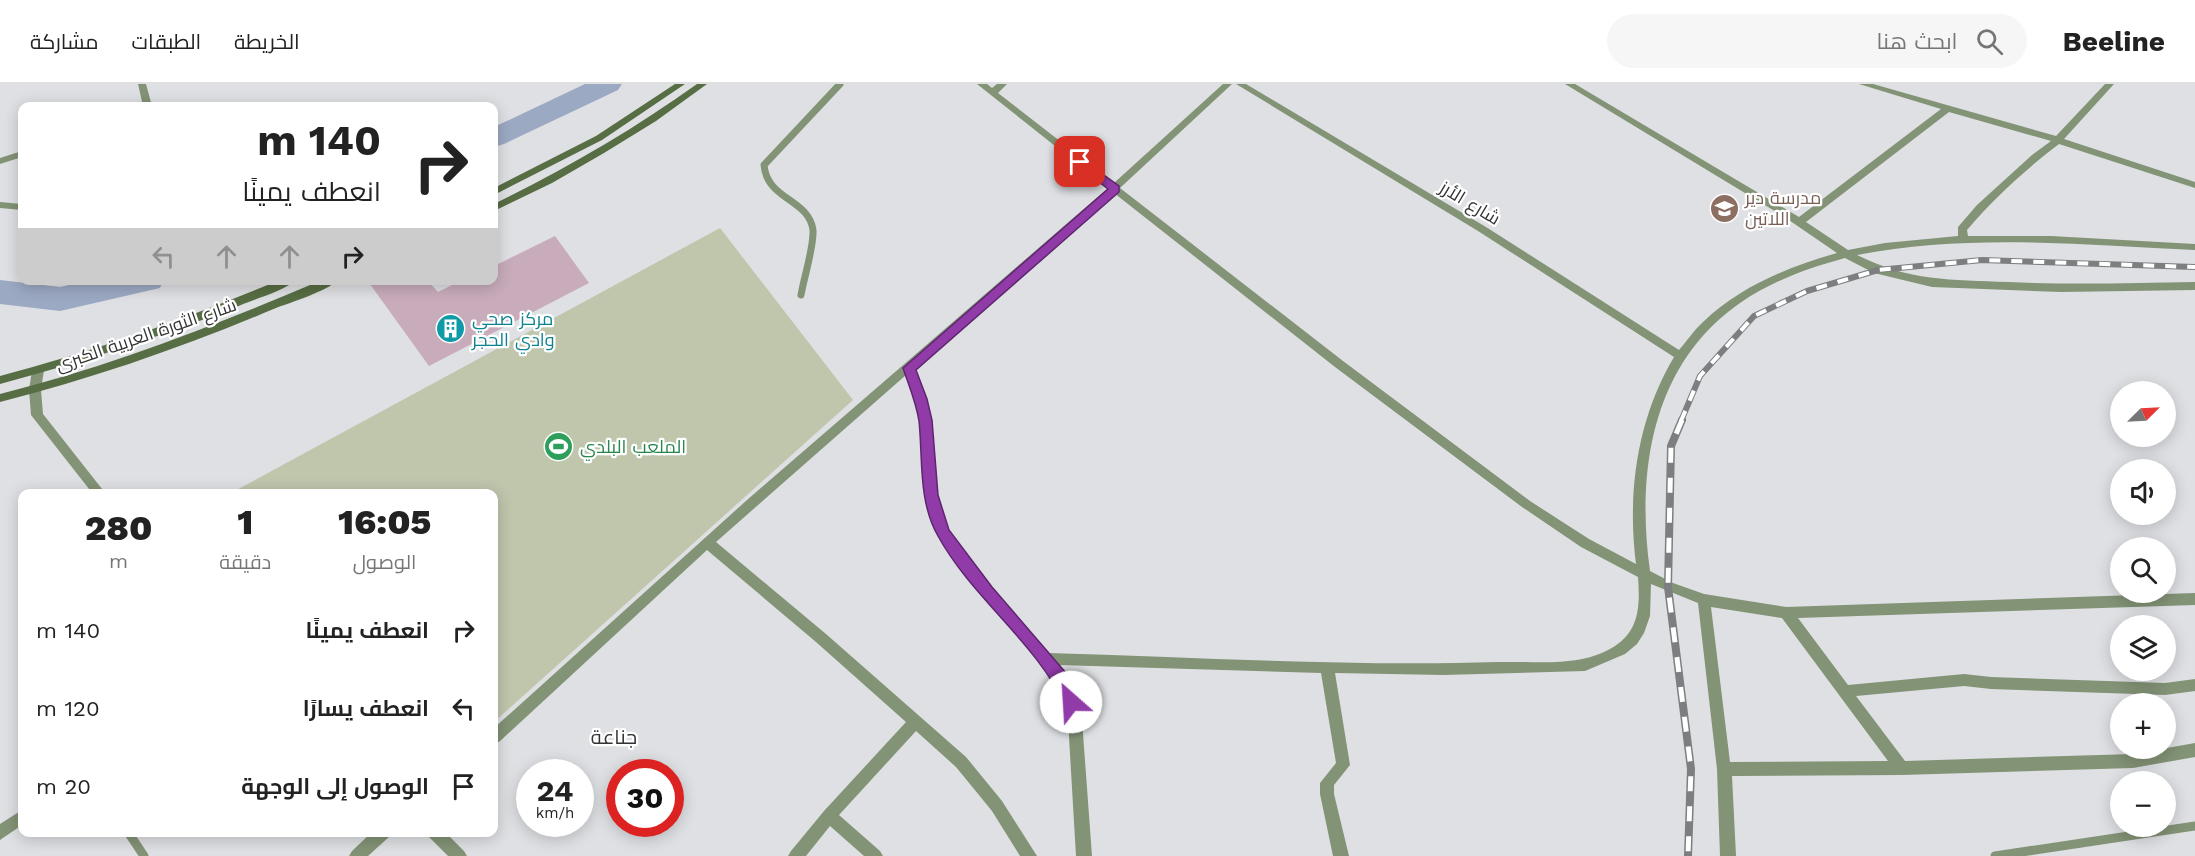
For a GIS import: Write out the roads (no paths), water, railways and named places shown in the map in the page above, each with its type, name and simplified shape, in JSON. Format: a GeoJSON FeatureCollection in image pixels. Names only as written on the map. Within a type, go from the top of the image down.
{"type":"FeatureCollection","features":[{"type":"Feature","properties":{"kind":"main road"},"geometry":{"type":"LineString","coordinates":[[498,190],[599,138],[681,84]]}},
{"type":"Feature","properties":{"kind":"main road"},"geometry":{"type":"LineString","coordinates":[[498,206],[614,145],[673,107],[703,84]]}},
{"type":"Feature","properties":{"kind":"main road","name":"شارع الثورة العربية الكبرى"},"geometry":{"type":"LineString","coordinates":[[0,380],[78,359],[189,321],[279,285]]}},
{"type":"Feature","properties":{"kind":"main road","name":"شارع الثورة العربية الكبرى"},"geometry":{"type":"LineString","coordinates":[[0,398],[81,378],[159,351],[321,285]]}},
{"type":"Feature","properties":{"kind":"street"},"geometry":{"type":"LineString","coordinates":[[142,84],[147,102]]}},
{"type":"Feature","properties":{"kind":"street"},"geometry":{"type":"LineString","coordinates":[[981,84],[1339,364],[1526,504],[1585,543],[1644,575],[1704,600],[1786,613],[2195,599]]}},
{"type":"Feature","properties":{"kind":"street"},"geometry":{"type":"LineString","coordinates":[[992,93],[1003,84]]}},
{"type":"Feature","properties":{"kind":"street"},"geometry":{"type":"LineString","coordinates":[[498,733],[839,427],[1115,189],[1228,84]]}},
{"type":"Feature","properties":{"kind":"street","name":"شارع الأرز"},"geometry":{"type":"LineString","coordinates":[[1240,84],[1482,229],[1680,356]]}},
{"type":"Feature","properties":{"kind":"street"},"geometry":{"type":"LineString","coordinates":[[1569,84],[1799,222],[1848,255],[1878,270],[1932,283],[2061,288],[2195,286]]}},
{"type":"Feature","properties":{"kind":"street"},"geometry":{"type":"LineString","coordinates":[[1863,84],[2058,140],[2195,185]]}},
{"type":"Feature","properties":{"kind":"street"},"geometry":{"type":"LineString","coordinates":[[1963,239],[1962,229],[1974,215],[2035,157],[2058,140],[2110,84]]}},
{"type":"Feature","properties":{"kind":"street"},"geometry":{"type":"LineString","coordinates":[[1799,222],[1947,109]]}},
{"type":"Feature","properties":{"kind":"street"},"geometry":{"type":"LineString","coordinates":[[0,161],[18,155]]}},
{"type":"Feature","properties":{"kind":"street"},"geometry":{"type":"LineString","coordinates":[[0,205],[18,207]]}},
{"type":"Feature","properties":{"kind":"street"},"geometry":{"type":"LineString","coordinates":[[1045,659],[1454,670],[1581,666],[1622,648],[1632,640],[1644,622],[1646,603],[1640,542],[1640,478],[1647,434],[1662,391],[1680,356],[1714,317],[1748,292],[1812,262],[1888,246],[1963,239],[2006,238],[2195,247]]}},
{"type":"Feature","properties":{"kind":"street"},"geometry":{"type":"LineString","coordinates":[[909,368],[923,409],[931,495],[936,516],[944,534],[987,591],[1066,686],[1073,711],[1084,856]]}},
{"type":"Feature","properties":{"kind":"street"},"geometry":{"type":"LineString","coordinates":[[38,370],[35,390],[37,415],[96,489]]}},
{"type":"Feature","properties":{"kind":"street"},"geometry":{"type":"LineString","coordinates":[[708,543],[821,638],[961,762],[997,806],[1029,856]]}},
{"type":"Feature","properties":{"kind":"street"},"geometry":{"type":"LineString","coordinates":[[1704,600],[1724,769],[1728,856]]}},
{"type":"Feature","properties":{"kind":"street"},"geometry":{"type":"LineString","coordinates":[[1786,613],[1902,768]]}},
{"type":"Feature","properties":{"kind":"street"},"geometry":{"type":"LineString","coordinates":[[1327,667],[1343,758],[1342,765],[1327,783],[1327,794],[1341,856]]}},
{"type":"Feature","properties":{"kind":"street"},"geometry":{"type":"LineString","coordinates":[[1845,691],[1964,680],[1991,684],[2164,689],[2195,685]]}},
{"type":"Feature","properties":{"kind":"street"},"geometry":{"type":"LineString","coordinates":[[796,856],[828,816],[915,722]]}},
{"type":"Feature","properties":{"kind":"street"},"geometry":{"type":"LineString","coordinates":[[1724,769],[1902,768],[2133,761],[2195,750]]}},
{"type":"Feature","properties":{"kind":"street"},"geometry":{"type":"LineString","coordinates":[[828,816],[875,856]]}},
{"type":"Feature","properties":{"kind":"street"},"geometry":{"type":"LineString","coordinates":[[0,833],[18,820]]}},
{"type":"Feature","properties":{"kind":"street"},"geometry":{"type":"LineString","coordinates":[[357,856],[378,837]]}},
{"type":"Feature","properties":{"kind":"street"},"geometry":{"type":"LineString","coordinates":[[439,837],[459,856]]}},
{"type":"Feature","properties":{"kind":"lane"},"geometry":{"type":"LineString","coordinates":[[801,295],[813,222],[806,213],[768,184],[763,175],[764,165],[840,84]]}},
{"type":"Feature","properties":{"kind":"lane"},"geometry":{"type":"LineString","coordinates":[[1995,856],[2195,826]]}},
{"type":"Feature","properties":{"kind":"lane"},"geometry":{"type":"LineString","coordinates":[[131,837],[144,856]]}},
{"type":"Feature","properties":{"kind":"waterway"},"geometry":{"type":"LineString","coordinates":[[498,136],[608,84]]}},
{"type":"Feature","properties":{"kind":"waterway"},"geometry":{"type":"LineString","coordinates":[[0,292],[60,299],[125,285]]}},
{"type":"Feature","properties":{"kind":"railway"},"geometry":{"type":"LineString","coordinates":[[1681,421],[1700,376],[1754,316],[1807,291],[1878,270],[1982,260],[2195,267]]}},
{"type":"Feature","properties":{"kind":"railway"},"geometry":{"type":"LineString","coordinates":[[1682,420],[1671,446],[1668,587],[1691,769],[1688,856]]}},
{"type":"Feature","properties":{"kind":"place","name":"مدرسة دير اللاتين"},"geometry":{"type":"Point","coordinates":[1724,208]}},
{"type":"Feature","properties":{"kind":"place","name":"مركز صحي وادي الحجر"},"geometry":{"type":"Point","coordinates":[451,329]}},
{"type":"Feature","properties":{"kind":"place","name":"الملعب البلدي"},"geometry":{"type":"Point","coordinates":[559,447]}},
{"type":"Feature","properties":{"kind":"district","name":"جناعة"},"geometry":{"type":"Point","coordinates":[614,737]}}]}
